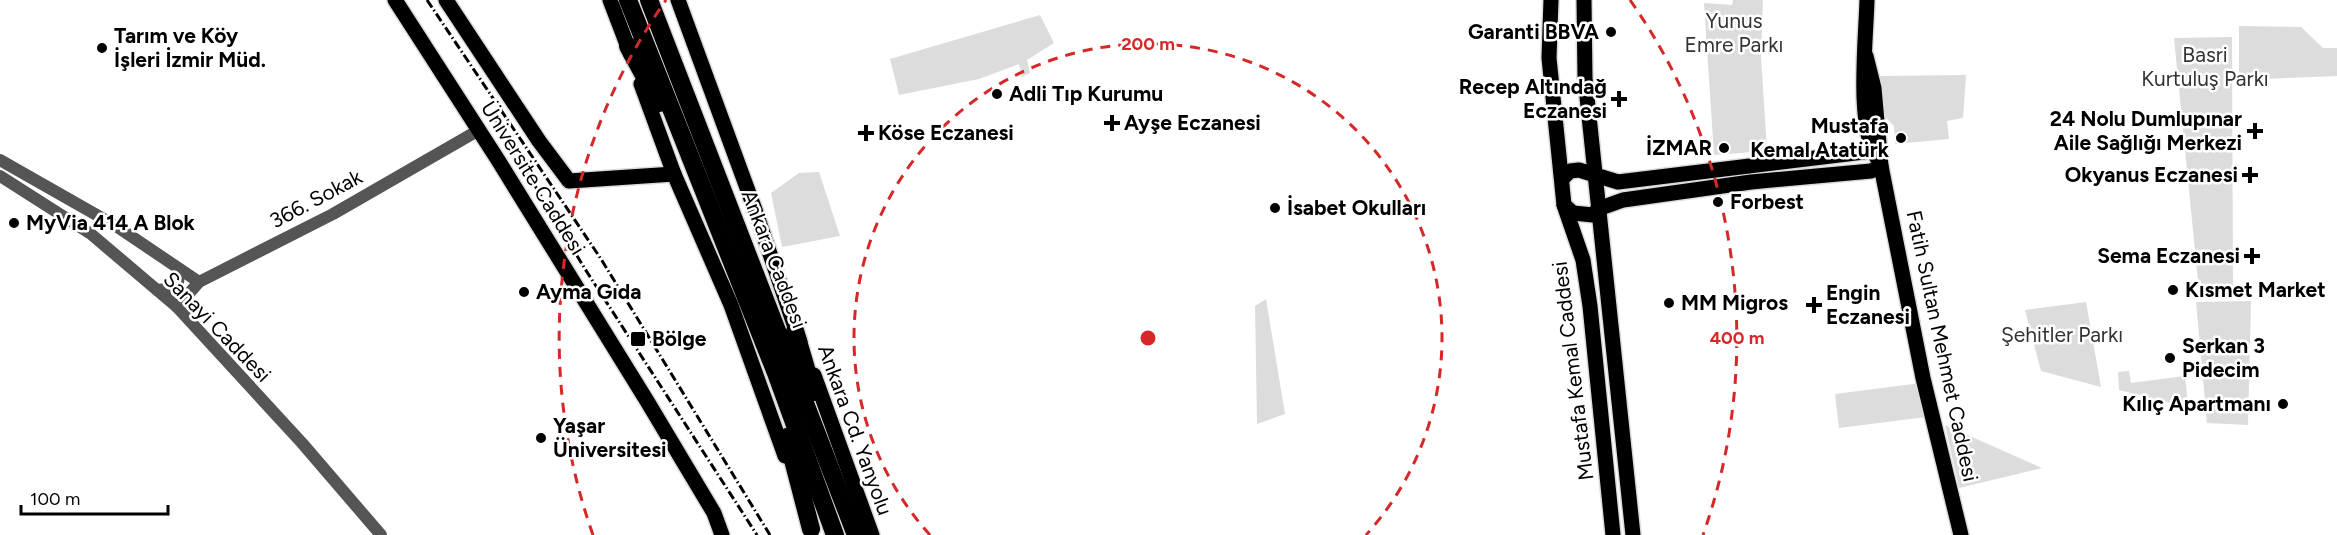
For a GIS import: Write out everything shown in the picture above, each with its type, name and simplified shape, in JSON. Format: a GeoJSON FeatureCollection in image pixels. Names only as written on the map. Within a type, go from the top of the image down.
{"type":"FeatureCollection","features":[{"type":"Feature","properties":{"kind":"highway","name":"Ankara Caddesi"},"geometry":{"type":"LineString","coordinates":[[628,0],[712,209],[835,535]]}},
{"type":"Feature","properties":{"kind":"highway","name":"Ankara Caddesi"},"geometry":{"type":"LineString","coordinates":[[649,0],[856,535]]}},
{"type":"Feature","properties":{"kind":"highway"},"geometry":{"type":"LineString","coordinates":[[628,46],[712,209]]}},
{"type":"Feature","properties":{"kind":"highway"},"geometry":{"type":"LineString","coordinates":[[734,266],[746,313],[796,466],[812,532]]}},
{"type":"Feature","properties":{"kind":"highway"},"geometry":{"type":"LineString","coordinates":[[795,331],[845,503]]}},
{"type":"Feature","properties":{"kind":"main road","name":"Üniversite Caddesi"},"geometry":{"type":"LineString","coordinates":[[395,0],[479,129],[714,513],[722,535]]}},
{"type":"Feature","properties":{"kind":"main road"},"geometry":{"type":"LineString","coordinates":[[446,0],[539,141],[569,181],[674,174]]}},
{"type":"Feature","properties":{"kind":"main road"},"geometry":{"type":"LineString","coordinates":[[610,0],[674,174],[731,305],[812,532]]}},
{"type":"Feature","properties":{"kind":"main road","name":"Ankara Cd. Yanyolu"},"geometry":{"type":"LineString","coordinates":[[678,0],[754,207],[795,331],[826,406],[872,535]]}},
{"type":"Feature","properties":{"kind":"main road"},"geometry":{"type":"LineString","coordinates":[[1551,0],[1549,58],[1564,205],[1573,213],[1583,216],[1593,215],[1598,209],[1623,200],[1751,182],[1871,171],[1881,166]]}},
{"type":"Feature","properties":{"kind":"main road"},"geometry":{"type":"LineString","coordinates":[[1584,0],[1585,78],[1598,209]]}},
{"type":"Feature","properties":{"kind":"main road"},"geometry":{"type":"LineString","coordinates":[[1867,0],[1865,120],[1872,151],[1881,166]]}},
{"type":"Feature","properties":{"kind":"main road"},"geometry":{"type":"LineString","coordinates":[[1866,56],[1874,88],[1881,166]]}},
{"type":"Feature","properties":{"kind":"main road"},"geometry":{"type":"LineString","coordinates":[[1562,179],[1570,171],[1579,170],[1618,182],[1872,151]]}},
{"type":"Feature","properties":{"kind":"main road","name":"Fatih Sultan Mehmet Caddesi"},"geometry":{"type":"LineString","coordinates":[[1881,166],[1923,378],[1961,535]]}},
{"type":"Feature","properties":{"kind":"main road","name":"Mustafa Kemal Caddesi"},"geometry":{"type":"LineString","coordinates":[[1564,205],[1583,260],[1590,306],[1613,535]]}},
{"type":"Feature","properties":{"kind":"main road","name":"Mustafa Kemal Caddesi"},"geometry":{"type":"LineString","coordinates":[[1598,209],[1633,535]]}},
{"type":"Feature","properties":{"kind":"main road"},"geometry":{"type":"LineString","coordinates":[[714,513],[731,535]]}},
{"type":"Feature","properties":{"kind":"street","name":"366. Sokak"},"geometry":{"type":"LineString","coordinates":[[177,307],[199,282],[333,214],[479,129]]}},
{"type":"Feature","properties":{"kind":"street","name":"Sanayi Caddesi"},"geometry":{"type":"LineString","coordinates":[[0,160],[116,226],[199,282]]}},
{"type":"Feature","properties":{"kind":"street","name":"Sanayi Caddesi"},"geometry":{"type":"LineString","coordinates":[[0,176],[91,234],[177,307],[249,389],[302,443],[381,535]]}},
{"type":"Feature","properties":{"kind":"street"},"geometry":{"type":"LineString","coordinates":[[157,290],[178,285],[179,269]]}},
{"type":"Feature","properties":{"kind":"green space","name":"Yunus Emre Parkı"},"geometry":{"type":"Polygon","coordinates":[[[1733,0],[1763,0],[1761,56],[1767,151],[1714,155],[1704,3],[1732,5],[1733,0]]]}},
{"type":"Feature","properties":{"kind":"green space"},"geometry":{"type":"Polygon","coordinates":[[[1040,15],[1054,43],[1027,60],[1030,73],[1022,77],[1019,64],[979,79],[899,95],[890,59],[1040,15]]]}},
{"type":"Feature","properties":{"kind":"green space"},"geometry":{"type":"Polygon","coordinates":[[[2239,26],[2301,27],[2323,48],[2337,48],[2337,76],[2239,80],[2239,26]]]}},
{"type":"Feature","properties":{"kind":"green space","name":"Basri Kurtuluş Parkı"},"geometry":{"type":"Polygon","coordinates":[[[2232,37],[2233,291],[2199,291],[2174,38],[2232,37]]]}},
{"type":"Feature","properties":{"kind":"green space"},"geometry":{"type":"Polygon","coordinates":[[[1966,75],[1963,118],[1947,121],[1949,139],[1895,144],[1894,126],[1883,115],[1880,76],[1966,75]]]}},
{"type":"Feature","properties":{"kind":"green space"},"geometry":{"type":"Polygon","coordinates":[[[819,172],[840,236],[782,247],[771,193],[799,173],[819,172]]]}},
{"type":"Feature","properties":{"kind":"green space"},"geometry":{"type":"Polygon","coordinates":[[[1266,299],[1285,414],[1257,424],[1255,306],[1266,299]]]}},
{"type":"Feature","properties":{"kind":"green space"},"geometry":{"type":"Polygon","coordinates":[[[2251,301],[2248,425],[2207,423],[2196,302],[2251,301]]]}},
{"type":"Feature","properties":{"kind":"green space","name":"Şehitler Parkı"},"geometry":{"type":"Polygon","coordinates":[[[2086,302],[2101,387],[2041,371],[2025,310],[2086,302]]]}},
{"type":"Feature","properties":{"kind":"green space"},"geometry":{"type":"Polygon","coordinates":[[[2129,371],[2131,383],[2185,376],[2188,405],[2186,407],[2119,390],[2118,372],[2129,371]]]}},
{"type":"Feature","properties":{"kind":"green space"},"geometry":{"type":"Polygon","coordinates":[[[1921,383],[1926,417],[1839,428],[1835,394],[1921,383]]]}},
{"type":"Feature","properties":{"kind":"green space"},"geometry":{"type":"Polygon","coordinates":[[[1945,425],[2042,468],[1959,488],[1945,425]]]}},
{"type":"Feature","properties":{"kind":"railway"},"geometry":{"type":"LineString","coordinates":[[427,0],[601,259],[770,535]]}},
{"type":"Feature","properties":{"kind":"railway"},"geometry":{"type":"LineString","coordinates":[[492,114],[585,269],[757,535]]}},
{"type":"Feature","properties":{"kind":"place","name":"Garanti BBVA"},"geometry":{"type":"Point","coordinates":[1611,32]}},
{"type":"Feature","properties":{"kind":"place","name":"Tarım ve Köy İşleri İzmir Müd."},"geometry":{"type":"Point","coordinates":[102,48]}},
{"type":"Feature","properties":{"kind":"place","name":"Adli Tıp Kurumu"},"geometry":{"type":"Point","coordinates":[997,94]}},
{"type":"Feature","properties":{"kind":"place","name":"Recep Altındağ Eczanesi"},"geometry":{"type":"Point","coordinates":[1619,99]}},
{"type":"Feature","properties":{"kind":"place","name":"Ayşe Eczanesi"},"geometry":{"type":"Point","coordinates":[1112,123]}},
{"type":"Feature","properties":{"kind":"place","name":"24 Nolu Dumlupınar Aile Sağlığı Merkezi"},"geometry":{"type":"Point","coordinates":[2255,131]}},
{"type":"Feature","properties":{"kind":"place","name":"Köse Eczanesi"},"geometry":{"type":"Point","coordinates":[866,133]}},
{"type":"Feature","properties":{"kind":"place","name":"Mustafa Kemal Atatürk"},"geometry":{"type":"Point","coordinates":[1901,138]}},
{"type":"Feature","properties":{"kind":"place","name":"İZMAR"},"geometry":{"type":"Point","coordinates":[1724,148]}},
{"type":"Feature","properties":{"kind":"place","name":"Okyanus Eczanesi"},"geometry":{"type":"Point","coordinates":[2250,175]}},
{"type":"Feature","properties":{"kind":"place","name":"Forbest"},"geometry":{"type":"Point","coordinates":[1718,202]}},
{"type":"Feature","properties":{"kind":"place","name":"İsabet Okulları"},"geometry":{"type":"Point","coordinates":[1275,208]}},
{"type":"Feature","properties":{"kind":"place","name":"MyVia 414 A Blok"},"geometry":{"type":"Point","coordinates":[14,223]}},
{"type":"Feature","properties":{"kind":"place","name":"Sema Eczanesi"},"geometry":{"type":"Point","coordinates":[2252,256]}},
{"type":"Feature","properties":{"kind":"place","name":"Kısmet Market"},"geometry":{"type":"Point","coordinates":[2173,290]}},
{"type":"Feature","properties":{"kind":"place","name":"Ayma Gıda"},"geometry":{"type":"Point","coordinates":[524,292]}},
{"type":"Feature","properties":{"kind":"place","name":"MM Migros"},"geometry":{"type":"Point","coordinates":[1669,303]}},
{"type":"Feature","properties":{"kind":"place","name":"Engin Eczanesi"},"geometry":{"type":"Point","coordinates":[1814,305]}},
{"type":"Feature","properties":{"kind":"place","name":"Bölge"},"geometry":{"type":"Point","coordinates":[638,339]}},
{"type":"Feature","properties":{"kind":"place","name":"Serkan 3 Pidecim"},"geometry":{"type":"Point","coordinates":[2170,358]}},
{"type":"Feature","properties":{"kind":"place","name":"Kılıç Apartmanı"},"geometry":{"type":"Point","coordinates":[2283,404]}},
{"type":"Feature","properties":{"kind":"place","name":"Yaşar Üniversitesi"},"geometry":{"type":"Point","coordinates":[541,438]}}]}
